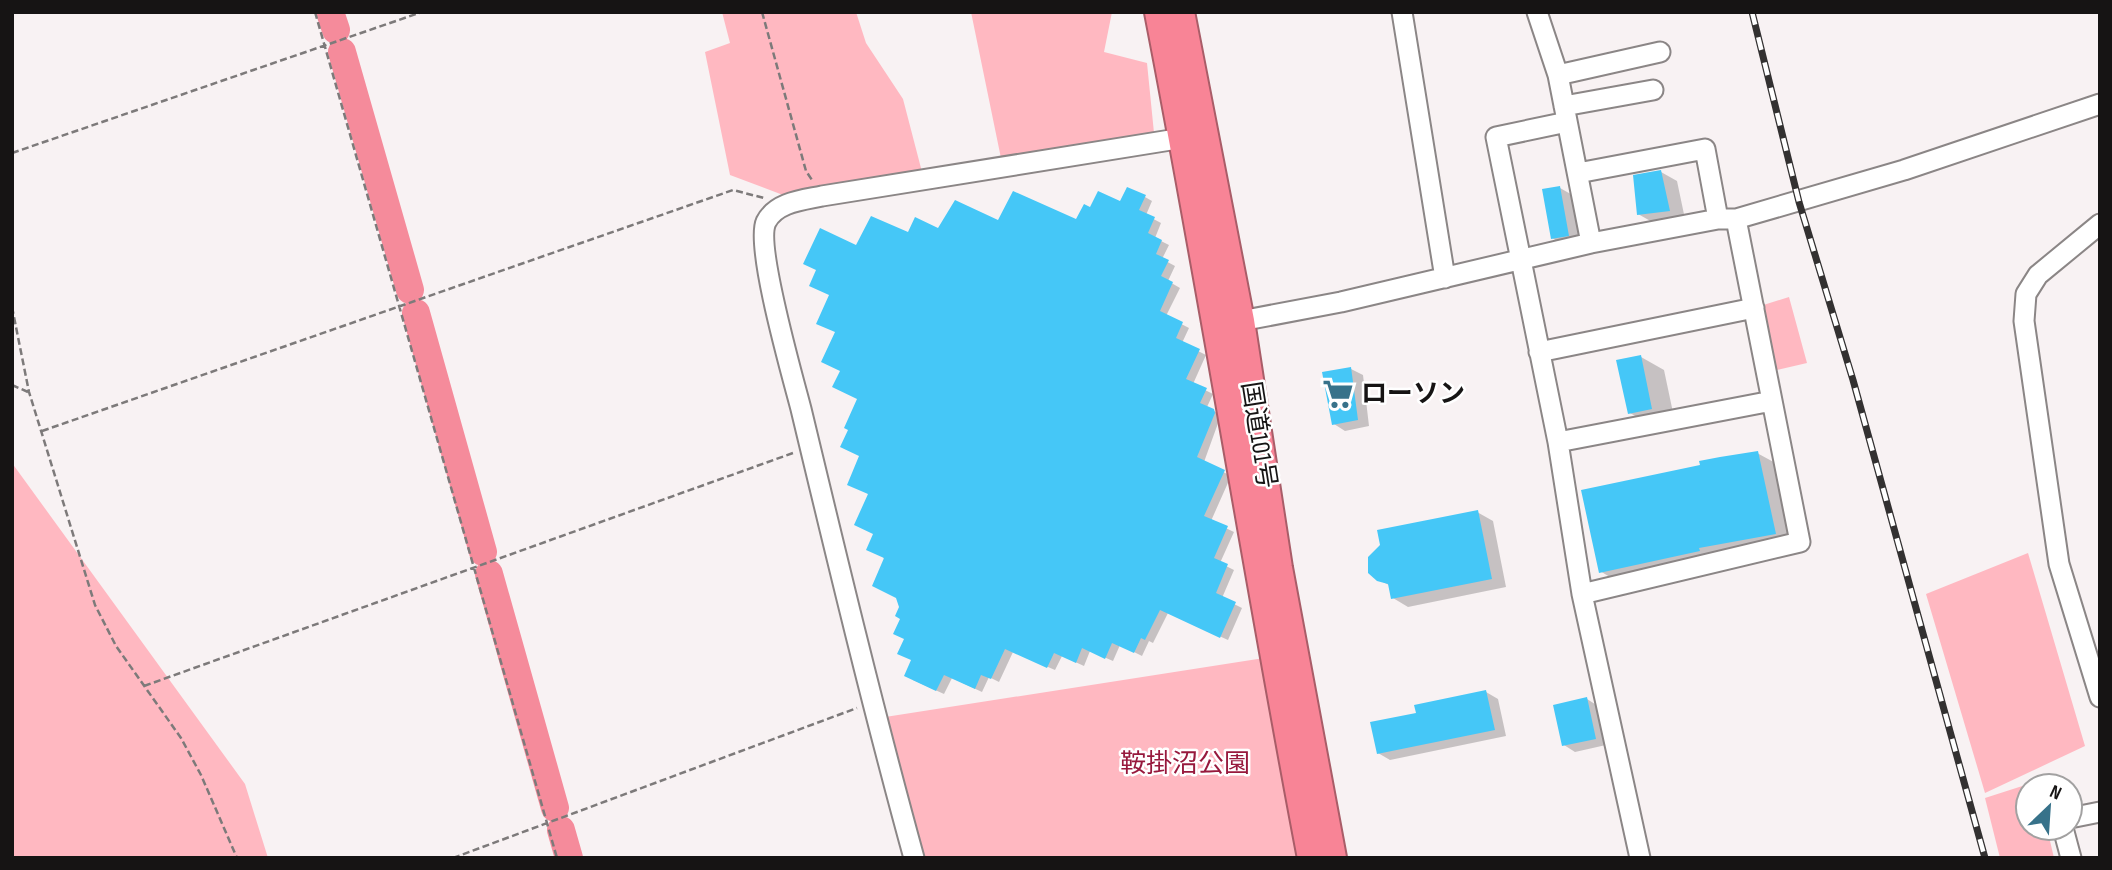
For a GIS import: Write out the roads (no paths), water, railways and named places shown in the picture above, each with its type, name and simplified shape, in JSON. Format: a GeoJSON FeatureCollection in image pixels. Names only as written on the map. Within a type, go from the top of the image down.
{"type":"FeatureCollection","features":[{"type":"Feature","properties":{"kind":"highway","name":"国道101号"},"geometry":{"type":"LineString","coordinates":[[1159,12],[1183,138],[1229,323],[1256,566],[1312,858]]}},
{"type":"Feature","properties":{"kind":"highway","name":"国道101号"},"geometry":{"type":"LineString","coordinates":[[1180,12],[1229,323],[1332,858]]}},
{"type":"Feature","properties":{"kind":"street"},"geometry":{"type":"LineString","coordinates":[[1402,12],[1445,278]]}},
{"type":"Feature","properties":{"kind":"street"},"geometry":{"type":"LineString","coordinates":[[1538,12],[1558,75],[1591,243]]}},
{"type":"Feature","properties":{"kind":"street"},"geometry":{"type":"LineString","coordinates":[[1558,75],[1660,52]]}},
{"type":"Feature","properties":{"kind":"street"},"geometry":{"type":"LineString","coordinates":[[1640,858],[1582,594],[1558,442],[1496,137],[1653,90]]}},
{"type":"Feature","properties":{"kind":"street"},"geometry":{"type":"LineString","coordinates":[[1229,323],[1445,278],[1591,243],[1727,219],[1904,170],[2100,104]]}},
{"type":"Feature","properties":{"kind":"street"},"geometry":{"type":"LineString","coordinates":[[914,858],[872,703],[765,254],[766,223],[779,208],[822,196],[1183,138]]}},
{"type":"Feature","properties":{"kind":"street"},"geometry":{"type":"LineString","coordinates":[[1578,173],[1705,149],[1754,308],[1800,542],[1582,594]]}},
{"type":"Feature","properties":{"kind":"street"},"geometry":{"type":"LineString","coordinates":[[2100,224],[2038,275],[2025,294],[2024,321],[2059,564],[2100,697]]}},
{"type":"Feature","properties":{"kind":"street"},"geometry":{"type":"LineString","coordinates":[[1539,352],[1754,308]]}},
{"type":"Feature","properties":{"kind":"street"},"geometry":{"type":"LineString","coordinates":[[1558,442],[1772,401]]}},
{"type":"Feature","properties":{"kind":"waterway"},"geometry":{"type":"LineString","coordinates":[[330,12],[336,30]]}},
{"type":"Feature","properties":{"kind":"waterway"},"geometry":{"type":"LineString","coordinates":[[342,52],[410,290]]}},
{"type":"Feature","properties":{"kind":"waterway"},"geometry":{"type":"LineString","coordinates":[[416,313],[483,552]]}},
{"type":"Feature","properties":{"kind":"waterway"},"geometry":{"type":"LineString","coordinates":[[489,574],[555,808]]}},
{"type":"Feature","properties":{"kind":"waterway"},"geometry":{"type":"LineString","coordinates":[[561,830],[569,858]]}},
{"type":"Feature","properties":{"kind":"railway"},"geometry":{"type":"LineString","coordinates":[[1752,12],[1799,202],[1853,380],[1985,858]]}},
{"type":"Feature","properties":{"kind":"place","name":"ローソン"},"geometry":{"type":"Point","coordinates":[1338,394]}},
{"type":"Feature","properties":{"kind":"park label","name":"鞍掛沼公園"},"geometry":{"type":"Point","coordinates":[1185,764]}}]}
